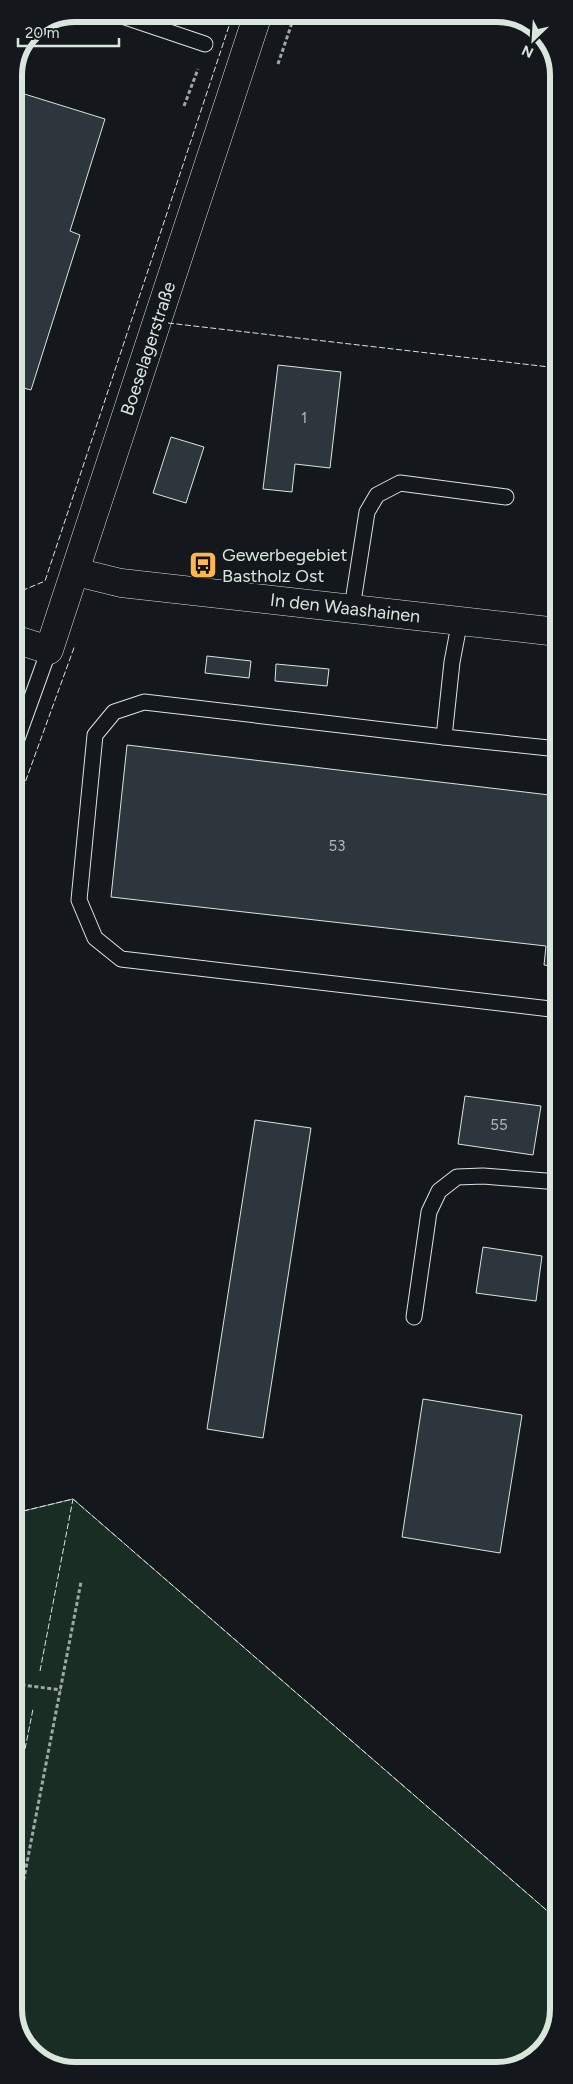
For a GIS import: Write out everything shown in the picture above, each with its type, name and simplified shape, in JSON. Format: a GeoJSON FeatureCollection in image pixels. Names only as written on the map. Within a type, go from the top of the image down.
{"type":"FeatureCollection","features":[{"type":"Feature","properties":{"kind":"street","name":"Boeselagerstraße"},"geometry":{"type":"LineString","coordinates":[[49,650],[255,22]]}},
{"type":"Feature","properties":{"kind":"street","name":"In den Waashainen"},"geometry":{"type":"LineString","coordinates":[[76,572],[121,583],[550,631]]}},
{"type":"Feature","properties":{"kind":"street"},"geometry":{"type":"LineString","coordinates":[[22,642],[49,650]]}},
{"type":"Feature","properties":{"kind":"lane"},"geometry":{"type":"LineString","coordinates":[[140,22],[205,44]]}},
{"type":"Feature","properties":{"kind":"lane"},"geometry":{"type":"LineString","coordinates":[[352,608],[367,512],[377,495],[400,483],[506,497]]}},
{"type":"Feature","properties":{"kind":"lane"},"geometry":{"type":"LineString","coordinates":[[444,737],[452,662],[460,620]]}},
{"type":"Feature","properties":{"kind":"lane"},"geometry":{"type":"LineString","coordinates":[[22,725],[49,650]]}},
{"type":"Feature","properties":{"kind":"lane"},"geometry":{"type":"LineString","coordinates":[[549,748],[144,702],[114,712],[95,735],[79,900],[94,938],[121,960],[550,1009]]}},
{"type":"Feature","properties":{"kind":"lane"},"geometry":{"type":"LineString","coordinates":[[414,1317],[429,1212],[439,1191],[456,1177],[483,1176],[550,1181]]}},
{"type":"Feature","properties":{"kind":"path"},"geometry":{"type":"LineString","coordinates":[[278,64],[291,23]]}},
{"type":"Feature","properties":{"kind":"path"},"geometry":{"type":"LineString","coordinates":[[184,106],[201,62]]}},
{"type":"Feature","properties":{"kind":"path"},"geometry":{"type":"LineString","coordinates":[[22,1889],[81,1582]]}},
{"type":"Feature","properties":{"kind":"path"},"geometry":{"type":"LineString","coordinates":[[22,1685],[61,1690]]}},
{"type":"Feature","properties":{"kind":"green space"},"geometry":{"type":"Polygon","coordinates":[[[73,1499],[550,1913],[550,2016],[545,2032],[533,2048],[518,2057],[498,2062],[72,2061],[62,2060],[46,2053],[33,2041],[25,2026],[22,2009],[22,1511],[73,1499]]]}},
{"type":"Feature","properties":{"kind":"building"},"geometry":{"type":"Polygon","coordinates":[[[22,93],[105,119],[70,231],[80,235],[31,390],[22,388],[22,93]]]}},
{"type":"Feature","properties":{"kind":"building"},"geometry":{"type":"Polygon","coordinates":[[[278,365],[341,372],[330,468],[295,464],[292,492],[263,489],[278,365]]]}},
{"type":"Feature","properties":{"kind":"building"},"geometry":{"type":"Polygon","coordinates":[[[171,437],[204,447],[186,503],[153,493],[171,437]]]}},
{"type":"Feature","properties":{"kind":"building"},"geometry":{"type":"Polygon","coordinates":[[[207,656],[251,661],[249,678],[205,673],[207,656]]]}},
{"type":"Feature","properties":{"kind":"building"},"geometry":{"type":"Polygon","coordinates":[[[276,664],[329,669],[327,686],[275,681],[276,664]]]}},
{"type":"Feature","properties":{"kind":"building"},"geometry":{"type":"Polygon","coordinates":[[[127,745],[550,795],[550,966],[544,965],[546,946],[111,897],[127,745]]]}},
{"type":"Feature","properties":{"kind":"building"},"geometry":{"type":"Polygon","coordinates":[[[465,1096],[541,1106],[533,1155],[458,1144],[465,1096]]]}},
{"type":"Feature","properties":{"kind":"building"},"geometry":{"type":"Polygon","coordinates":[[[255,1120],[311,1128],[263,1438],[207,1429],[255,1120]]]}},
{"type":"Feature","properties":{"kind":"building"},"geometry":{"type":"Polygon","coordinates":[[[483,1247],[542,1256],[536,1301],[476,1293],[483,1247]]]}},
{"type":"Feature","properties":{"kind":"building"},"geometry":{"type":"Polygon","coordinates":[[[423,1399],[522,1415],[500,1553],[402,1537],[423,1399]]]}},
{"type":"Feature","properties":{"kind":"fence"},"geometry":{"type":"LineString","coordinates":[[22,591],[45,581],[230,22]]}},
{"type":"Feature","properties":{"kind":"fence"},"geometry":{"type":"LineString","coordinates":[[168,323],[550,367]]}},
{"type":"Feature","properties":{"kind":"fence"},"geometry":{"type":"LineString","coordinates":[[22,791],[75,645]]}},
{"type":"Feature","properties":{"kind":"fence"},"geometry":{"type":"LineString","coordinates":[[22,1511],[73,1499],[550,1913]]}},
{"type":"Feature","properties":{"kind":"fence"},"geometry":{"type":"LineString","coordinates":[[40,1671],[73,1499]]}},
{"type":"Feature","properties":{"kind":"fence"},"geometry":{"type":"LineString","coordinates":[[22,1764],[33,1709]]}},
{"type":"Feature","properties":{"kind":"place","name":"Gewerbegebiet Bastholz Ost"},"geometry":{"type":"Point","coordinates":[203,565]}}]}
